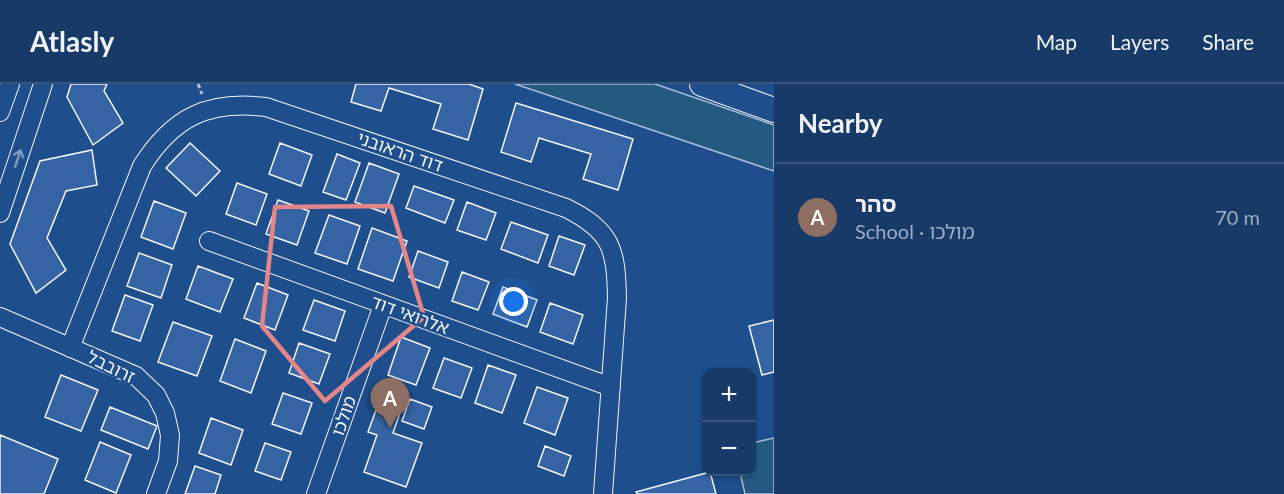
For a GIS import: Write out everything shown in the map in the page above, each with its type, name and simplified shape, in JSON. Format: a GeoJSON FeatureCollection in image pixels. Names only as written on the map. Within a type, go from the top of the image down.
{"type":"FeatureCollection","features":[{"type":"Feature","properties":{"kind":"main road"},"geometry":{"type":"LineString","coordinates":[[702,84],[774,110]]}},
{"type":"Feature","properties":{"kind":"street"},"geometry":{"type":"LineString","coordinates":[[0,112],[9,84]]}},
{"type":"Feature","properties":{"kind":"street"},"geometry":{"type":"LineString","coordinates":[[0,213],[43,84]]}},
{"type":"Feature","properties":{"kind":"street","name":"דוד הראובני"},"geometry":{"type":"LineString","coordinates":[[70,348],[142,166],[153,150],[173,128],[209,109],[245,105],[266,107],[566,208],[594,225],[612,248],[616,267],[617,298],[603,494]]}},
{"type":"Feature","properties":{"kind":"street","name":"אלרואי דוד"},"geometry":{"type":"LineString","coordinates":[[209,241],[611,387]]}},
{"type":"Feature","properties":{"kind":"street","name":"מולכו"},"geometry":{"type":"LineString","coordinates":[[320,493],[383,305]]}},
{"type":"Feature","properties":{"kind":"street","name":"זרובבל"},"geometry":{"type":"LineString","coordinates":[[0,317],[136,376],[156,395],[165,413],[170,435],[168,461],[156,494]]}},
{"type":"Feature","properties":{"kind":"highlighted area"},"geometry":{"type":"Polygon","coordinates":[[[391,206],[424,317],[325,401],[262,326],[275,207],[391,206]]]}},
{"type":"Feature","properties":{"kind":"shaded area"},"geometry":{"type":"Polygon","coordinates":[[[515,84],[655,84],[774,125],[774,171],[515,84]]]}},
{"type":"Feature","properties":{"kind":"shaded area"},"geometry":{"type":"Polygon","coordinates":[[[774,438],[774,494],[745,494],[741,476],[756,476],[756,442],[774,438]]]}},
{"type":"Feature","properties":{"kind":"building"},"geometry":{"type":"Polygon","coordinates":[[[71,84],[107,84],[104,91],[123,123],[93,145],[67,97],[71,84]]]}},
{"type":"Feature","properties":{"kind":"building"},"geometry":{"type":"Polygon","coordinates":[[[356,84],[469,84],[483,89],[468,140],[433,129],[441,104],[389,88],[381,111],[351,102],[356,84]]]}},
{"type":"Feature","properties":{"kind":"building"},"geometry":{"type":"Polygon","coordinates":[[[516,103],[633,139],[618,190],[583,179],[591,154],[539,138],[531,162],[501,152],[516,103]]]}},
{"type":"Feature","properties":{"kind":"building"},"geometry":{"type":"Polygon","coordinates":[[[190,143],[220,171],[196,196],[166,168],[190,143]]]}},
{"type":"Feature","properties":{"kind":"building"},"geometry":{"type":"Polygon","coordinates":[[[280,143],[312,155],[301,186],[269,174],[280,143]]]}},
{"type":"Feature","properties":{"kind":"building"},"geometry":{"type":"Polygon","coordinates":[[[92,150],[97,185],[66,191],[47,238],[66,270],[36,293],[10,244],[40,161],[92,150]]]}},
{"type":"Feature","properties":{"kind":"building"},"geometry":{"type":"Polygon","coordinates":[[[337,154],[360,163],[346,200],[323,192],[337,154]]]}},
{"type":"Feature","properties":{"kind":"building"},"geometry":{"type":"Polygon","coordinates":[[[369,163],[399,174],[385,213],[355,202],[369,163]]]}},
{"type":"Feature","properties":{"kind":"building"},"geometry":{"type":"Polygon","coordinates":[[[237,183],[267,194],[256,225],[226,214],[237,183]]]}},
{"type":"Feature","properties":{"kind":"building"},"geometry":{"type":"Polygon","coordinates":[[[414,186],[454,200],[445,223],[406,208],[414,186]]]}},
{"type":"Feature","properties":{"kind":"building"},"geometry":{"type":"Polygon","coordinates":[[[278,200],[309,211],[297,245],[266,234],[278,200]]]}},
{"type":"Feature","properties":{"kind":"building"},"geometry":{"type":"Polygon","coordinates":[[[154,201],[186,213],[173,249],[141,237],[154,201]]]}},
{"type":"Feature","properties":{"kind":"building"},"geometry":{"type":"Polygon","coordinates":[[[467,202],[496,213],[486,240],[457,230],[467,202]]]}},
{"type":"Feature","properties":{"kind":"building"},"geometry":{"type":"Polygon","coordinates":[[[329,215],[360,226],[347,264],[315,253],[329,215]]]}},
{"type":"Feature","properties":{"kind":"building"},"geometry":{"type":"Polygon","coordinates":[[[511,222],[548,235],[538,263],[501,249],[511,222]]]}},
{"type":"Feature","properties":{"kind":"building"},"geometry":{"type":"Polygon","coordinates":[[[372,228],[407,241],[393,281],[358,269],[372,228]]]}},
{"type":"Feature","properties":{"kind":"building"},"geometry":{"type":"Polygon","coordinates":[[[559,236],[585,245],[574,275],[549,266],[559,236]]]}},
{"type":"Feature","properties":{"kind":"building"},"geometry":{"type":"Polygon","coordinates":[[[418,251],[448,262],[439,288],[409,277],[418,251]]]}},
{"type":"Feature","properties":{"kind":"building"},"geometry":{"type":"Polygon","coordinates":[[[139,253],[172,265],[161,298],[127,286],[139,253]]]}},
{"type":"Feature","properties":{"kind":"building"},"geometry":{"type":"Polygon","coordinates":[[[198,266],[233,279],[220,312],[186,299],[198,266]]]}},
{"type":"Feature","properties":{"kind":"building"},"geometry":{"type":"Polygon","coordinates":[[[462,272],[489,282],[478,310],[452,301],[462,272]]]}},
{"type":"Feature","properties":{"kind":"building"},"geometry":{"type":"Polygon","coordinates":[[[257,283],[288,295],[275,330],[244,318],[257,283]]]}},
{"type":"Feature","properties":{"kind":"building"},"geometry":{"type":"Polygon","coordinates":[[[503,287],[537,300],[527,327],[493,314],[503,287]]]}},
{"type":"Feature","properties":{"kind":"building"},"geometry":{"type":"Polygon","coordinates":[[[125,295],[153,305],[140,341],[112,331],[125,295]]]}},
{"type":"Feature","properties":{"kind":"building"},"geometry":{"type":"Polygon","coordinates":[[[314,300],[345,311],[335,341],[303,330],[314,300]]]}},
{"type":"Feature","properties":{"kind":"building"},"geometry":{"type":"Polygon","coordinates":[[[550,303],[583,315],[573,344],[540,332],[550,303]]]}},
{"type":"Feature","properties":{"kind":"building"},"geometry":{"type":"Polygon","coordinates":[[[774,320],[774,372],[762,375],[749,326],[774,320]]]}},
{"type":"Feature","properties":{"kind":"building"},"geometry":{"type":"Polygon","coordinates":[[[173,322],[212,336],[197,376],[158,362],[173,322]]]}},
{"type":"Feature","properties":{"kind":"building"},"geometry":{"type":"Polygon","coordinates":[[[401,337],[430,348],[416,385],[388,375],[401,337]]]}},
{"type":"Feature","properties":{"kind":"building"},"geometry":{"type":"Polygon","coordinates":[[[235,339],[266,351],[251,393],[220,381],[235,339]]]}},
{"type":"Feature","properties":{"kind":"building"},"geometry":{"type":"Polygon","coordinates":[[[299,343],[330,354],[319,384],[289,373],[299,343]]]}},
{"type":"Feature","properties":{"kind":"building"},"geometry":{"type":"Polygon","coordinates":[[[444,358],[472,368],[461,398],[433,388],[444,358]]]}},
{"type":"Feature","properties":{"kind":"building"},"geometry":{"type":"Polygon","coordinates":[[[488,365],[516,375],[502,413],[475,403],[488,365]]]}},
{"type":"Feature","properties":{"kind":"building"},"geometry":{"type":"Polygon","coordinates":[[[61,375],[98,390],[81,431],[45,417],[61,375]]]}},
{"type":"Feature","properties":{"kind":"building"},"geometry":{"type":"Polygon","coordinates":[[[537,387],[568,398],[555,435],[524,423],[537,387]]]}},
{"type":"Feature","properties":{"kind":"building"},"geometry":{"type":"Polygon","coordinates":[[[283,393],[312,403],[301,434],[272,424],[283,393]]]}},
{"type":"Feature","properties":{"kind":"building"},"geometry":{"type":"Polygon","coordinates":[[[380,399],[402,407],[393,433],[422,443],[406,487],[364,472],[377,435],[368,432],[380,399]]]}},
{"type":"Feature","properties":{"kind":"building"},"geometry":{"type":"Polygon","coordinates":[[[410,399],[432,407],[424,429],[402,421],[410,399]]]}},
{"type":"Feature","properties":{"kind":"building"},"geometry":{"type":"Polygon","coordinates":[[[110,407],[157,426],[148,449],[101,430],[110,407]]]}},
{"type":"Feature","properties":{"kind":"building"},"geometry":{"type":"Polygon","coordinates":[[[211,418],[243,430],[231,465],[199,453],[211,418]]]}},
{"type":"Feature","properties":{"kind":"building"},"geometry":{"type":"Polygon","coordinates":[[[0,435],[58,459],[44,494],[0,494],[0,435]]]}},
{"type":"Feature","properties":{"kind":"building"},"geometry":{"type":"Polygon","coordinates":[[[100,442],[131,455],[116,493],[85,480],[100,442]]]}},
{"type":"Feature","properties":{"kind":"building"},"geometry":{"type":"Polygon","coordinates":[[[265,443],[291,452],[281,480],[255,471],[265,443]]]}},
{"type":"Feature","properties":{"kind":"building"},"geometry":{"type":"Polygon","coordinates":[[[545,446],[571,456],[564,476],[538,466],[545,446]]]}},
{"type":"Feature","properties":{"kind":"building"},"geometry":{"type":"Polygon","coordinates":[[[195,466],[221,475],[215,494],[185,494],[195,466]]]}},
{"type":"Feature","properties":{"kind":"building"},"geometry":{"type":"Polygon","coordinates":[[[702,474],[702,476],[711,476],[716,494],[637,494],[636,492],[702,474]]]}},
{"type":"Feature","properties":{"kind":"place","name":"סהר"},"geometry":{"type":"Point","coordinates":[390,428]}}]}
